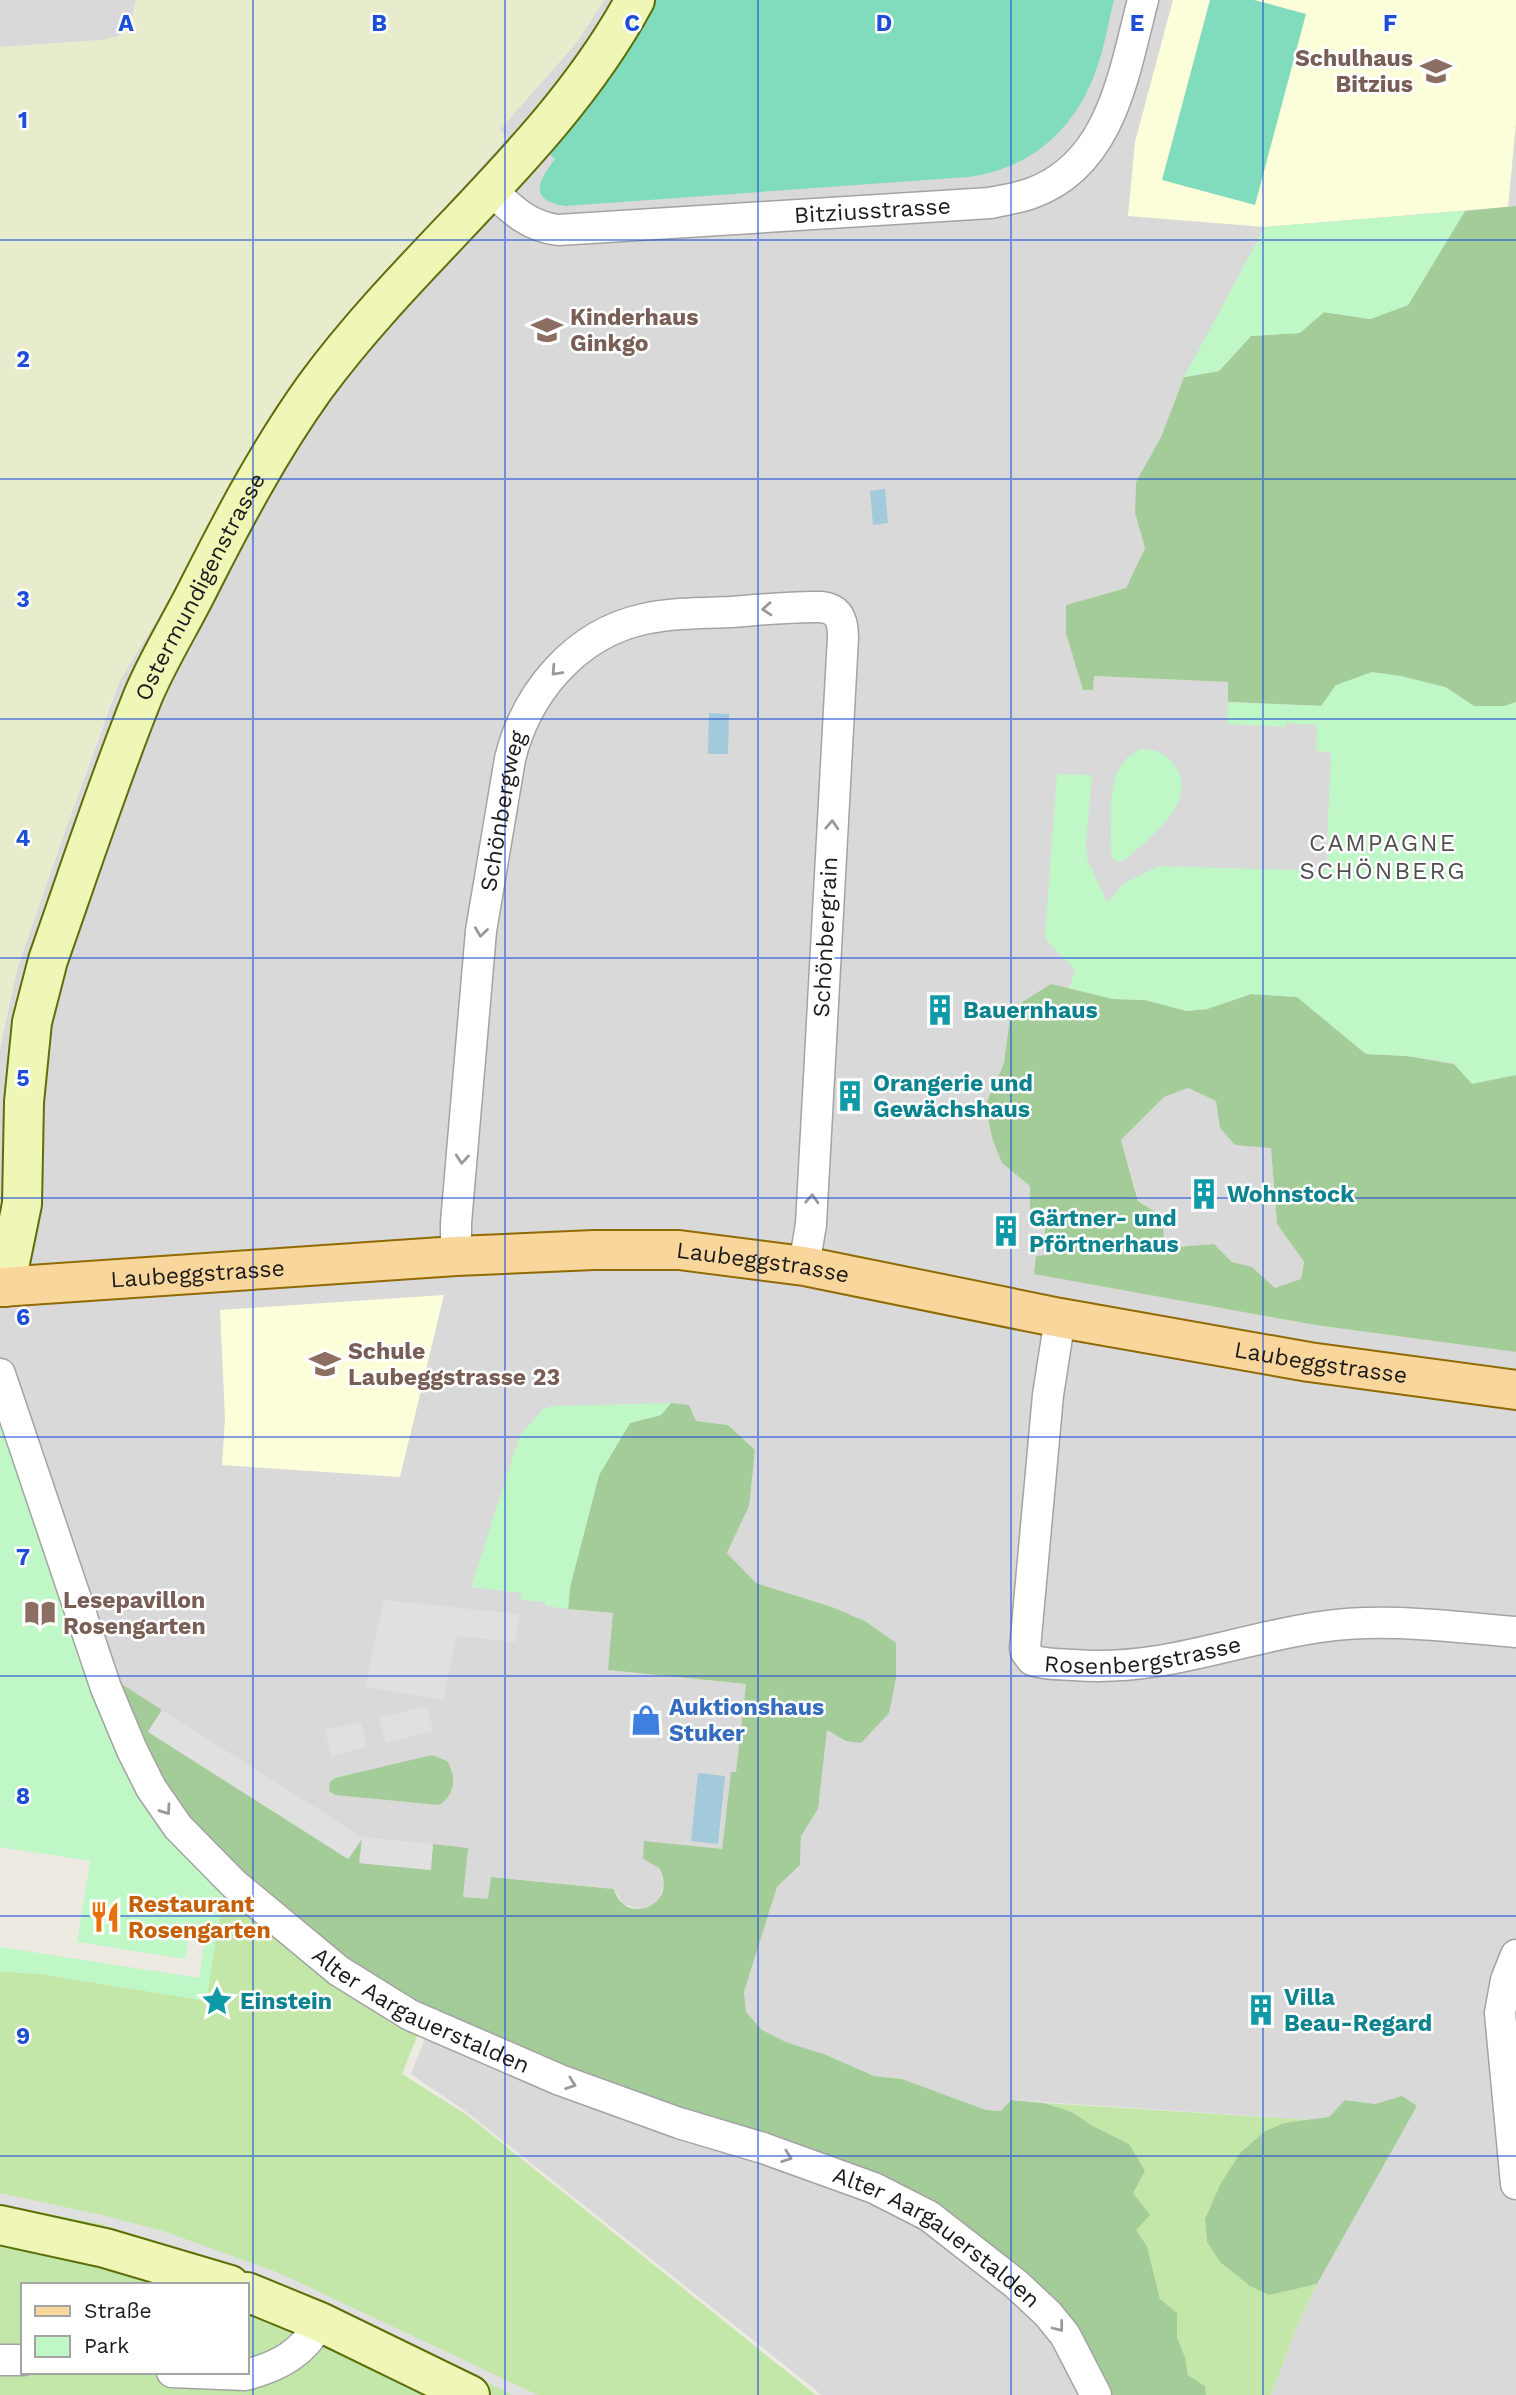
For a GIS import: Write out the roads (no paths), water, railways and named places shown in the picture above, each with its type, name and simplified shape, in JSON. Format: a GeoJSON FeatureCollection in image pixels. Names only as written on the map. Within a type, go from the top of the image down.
{"type":"FeatureCollection","features":[{"type":"Feature","properties":{"kind":"main road","name":"Ostermundigenstrasse"},"geometry":{"type":"LineString","coordinates":[[1,1292],[22,1205],[23,1101],[37,1002],[48,960],[145,693],[242,502],[315,387],[381,306],[490,189],[575,92],[602,55],[635,0]]}},
{"type":"Feature","properties":{"kind":"main road","name":"Laubeggstrasse"},"geometry":{"type":"LineString","coordinates":[[1,1292],[456,1256],[643,1248],[741,1256],[804,1266],[1060,1318],[1309,1362],[1516,1390]]}},
{"type":"Feature","properties":{"kind":"main road"},"geometry":{"type":"LineString","coordinates":[[0,2225],[105,2248],[223,2283]]}},
{"type":"Feature","properties":{"kind":"main road"},"geometry":{"type":"LineString","coordinates":[[248,2292],[320,2322],[470,2395]]}},
{"type":"Feature","properties":{"kind":"street","name":"Bitziusstrasse"},"geometry":{"type":"LineString","coordinates":[[490,189],[523,219],[541,227],[558,230],[990,203],[1032,193],[1065,175],[1100,137],[1121,83],[1143,0]]}},
{"type":"Feature","properties":{"kind":"street","name":"Schönbergweg"},"geometry":{"type":"LineString","coordinates":[[456,1256],[456,1223],[481,931],[510,759],[516,736],[533,700],[551,675],[582,647],[631,622],[661,615],[814,606],[834,610]]}},
{"type":"Feature","properties":{"kind":"street","name":"Schönbergrain"},"geometry":{"type":"LineString","coordinates":[[804,1266],[811,1224],[843,637],[842,622],[834,610]]}},
{"type":"Feature","properties":{"kind":"street","name":"Rosenbergstrasse"},"geometry":{"type":"LineString","coordinates":[[1060,1318],[1048,1395],[1025,1648],[1032,1660],[1093,1667],[1152,1663],[1317,1627],[1369,1622],[1516,1632]]}},
{"type":"Feature","properties":{"kind":"street","name":"Alter Aargauerstalden"},"geometry":{"type":"LineString","coordinates":[[0,1374],[102,1676],[132,1750],[163,1807],[196,1847],[243,1892],[339,1971],[410,2015],[560,2080],[874,2188],[929,2216],[1016,2284],[1048,2314],[1065,2335],[1096,2395]]}},
{"type":"Feature","properties":{"kind":"street"},"geometry":{"type":"LineString","coordinates":[[1516,1955],[1506,1980],[1501,2005],[1516,2184]]}},
{"type":"Feature","properties":{"kind":"street"},"geometry":{"type":"LineString","coordinates":[[248,2374],[256,2373],[294,2355],[311,2340],[320,2322]]}},
{"type":"Feature","properties":{"kind":"street"},"geometry":{"type":"LineString","coordinates":[[0,2360],[21,2360]]}},
{"type":"Feature","properties":{"kind":"street"},"geometry":{"type":"LineString","coordinates":[[212,2374],[244,2374]]}},
{"type":"Feature","properties":{"kind":"water"},"geometry":{"type":"Polygon","coordinates":[[[885,489],[888,523],[873,525],[870,491],[885,489]]]}},
{"type":"Feature","properties":{"kind":"water"},"geometry":{"type":"Polygon","coordinates":[[[709,713],[729,714],[728,754],[708,754],[709,713]]]}},
{"type":"Feature","properties":{"kind":"water"},"geometry":{"type":"Polygon","coordinates":[[[698,1773],[725,1776],[718,1844],[691,1841],[698,1773]]]}},
{"type":"Feature","properties":{"kind":"place","name":"Schulhaus Bitzius"},"geometry":{"type":"Point","coordinates":[1436,71]}},
{"type":"Feature","properties":{"kind":"place","name":"Kinderhaus Ginkgo"},"geometry":{"type":"Point","coordinates":[547,330]}},
{"type":"Feature","properties":{"kind":"place","name":"Bauernhaus"},"geometry":{"type":"Point","coordinates":[940,1010]}},
{"type":"Feature","properties":{"kind":"place","name":"Orangerie und Gewächshaus"},"geometry":{"type":"Point","coordinates":[850,1096]}},
{"type":"Feature","properties":{"kind":"place","name":"Wohnstock"},"geometry":{"type":"Point","coordinates":[1204,1194]}},
{"type":"Feature","properties":{"kind":"place","name":"Gärtner- und Pförtnerhaus"},"geometry":{"type":"Point","coordinates":[1006,1231]}},
{"type":"Feature","properties":{"kind":"place","name":"Schule Laubeggstrasse 23"},"geometry":{"type":"Point","coordinates":[325,1364]}},
{"type":"Feature","properties":{"kind":"place","name":"Lesepavillon Rosengarten"},"geometry":{"type":"Point","coordinates":[40,1613]}},
{"type":"Feature","properties":{"kind":"place","name":"Auktionshaus Stuker"},"geometry":{"type":"Point","coordinates":[646,1720]}},
{"type":"Feature","properties":{"kind":"place","name":"Restaurant Rosengarten"},"geometry":{"type":"Point","coordinates":[105,1917]}},
{"type":"Feature","properties":{"kind":"place","name":"Einstein"},"geometry":{"type":"Point","coordinates":[217,2001]}},
{"type":"Feature","properties":{"kind":"place","name":"Villa Beau-Regard"},"geometry":{"type":"Point","coordinates":[1261,2010]}},
{"type":"Feature","properties":{"kind":"district","name":"CAMPAGNE SCHÖNBERG"},"geometry":{"type":"Point","coordinates":[1383,857]}}]}
